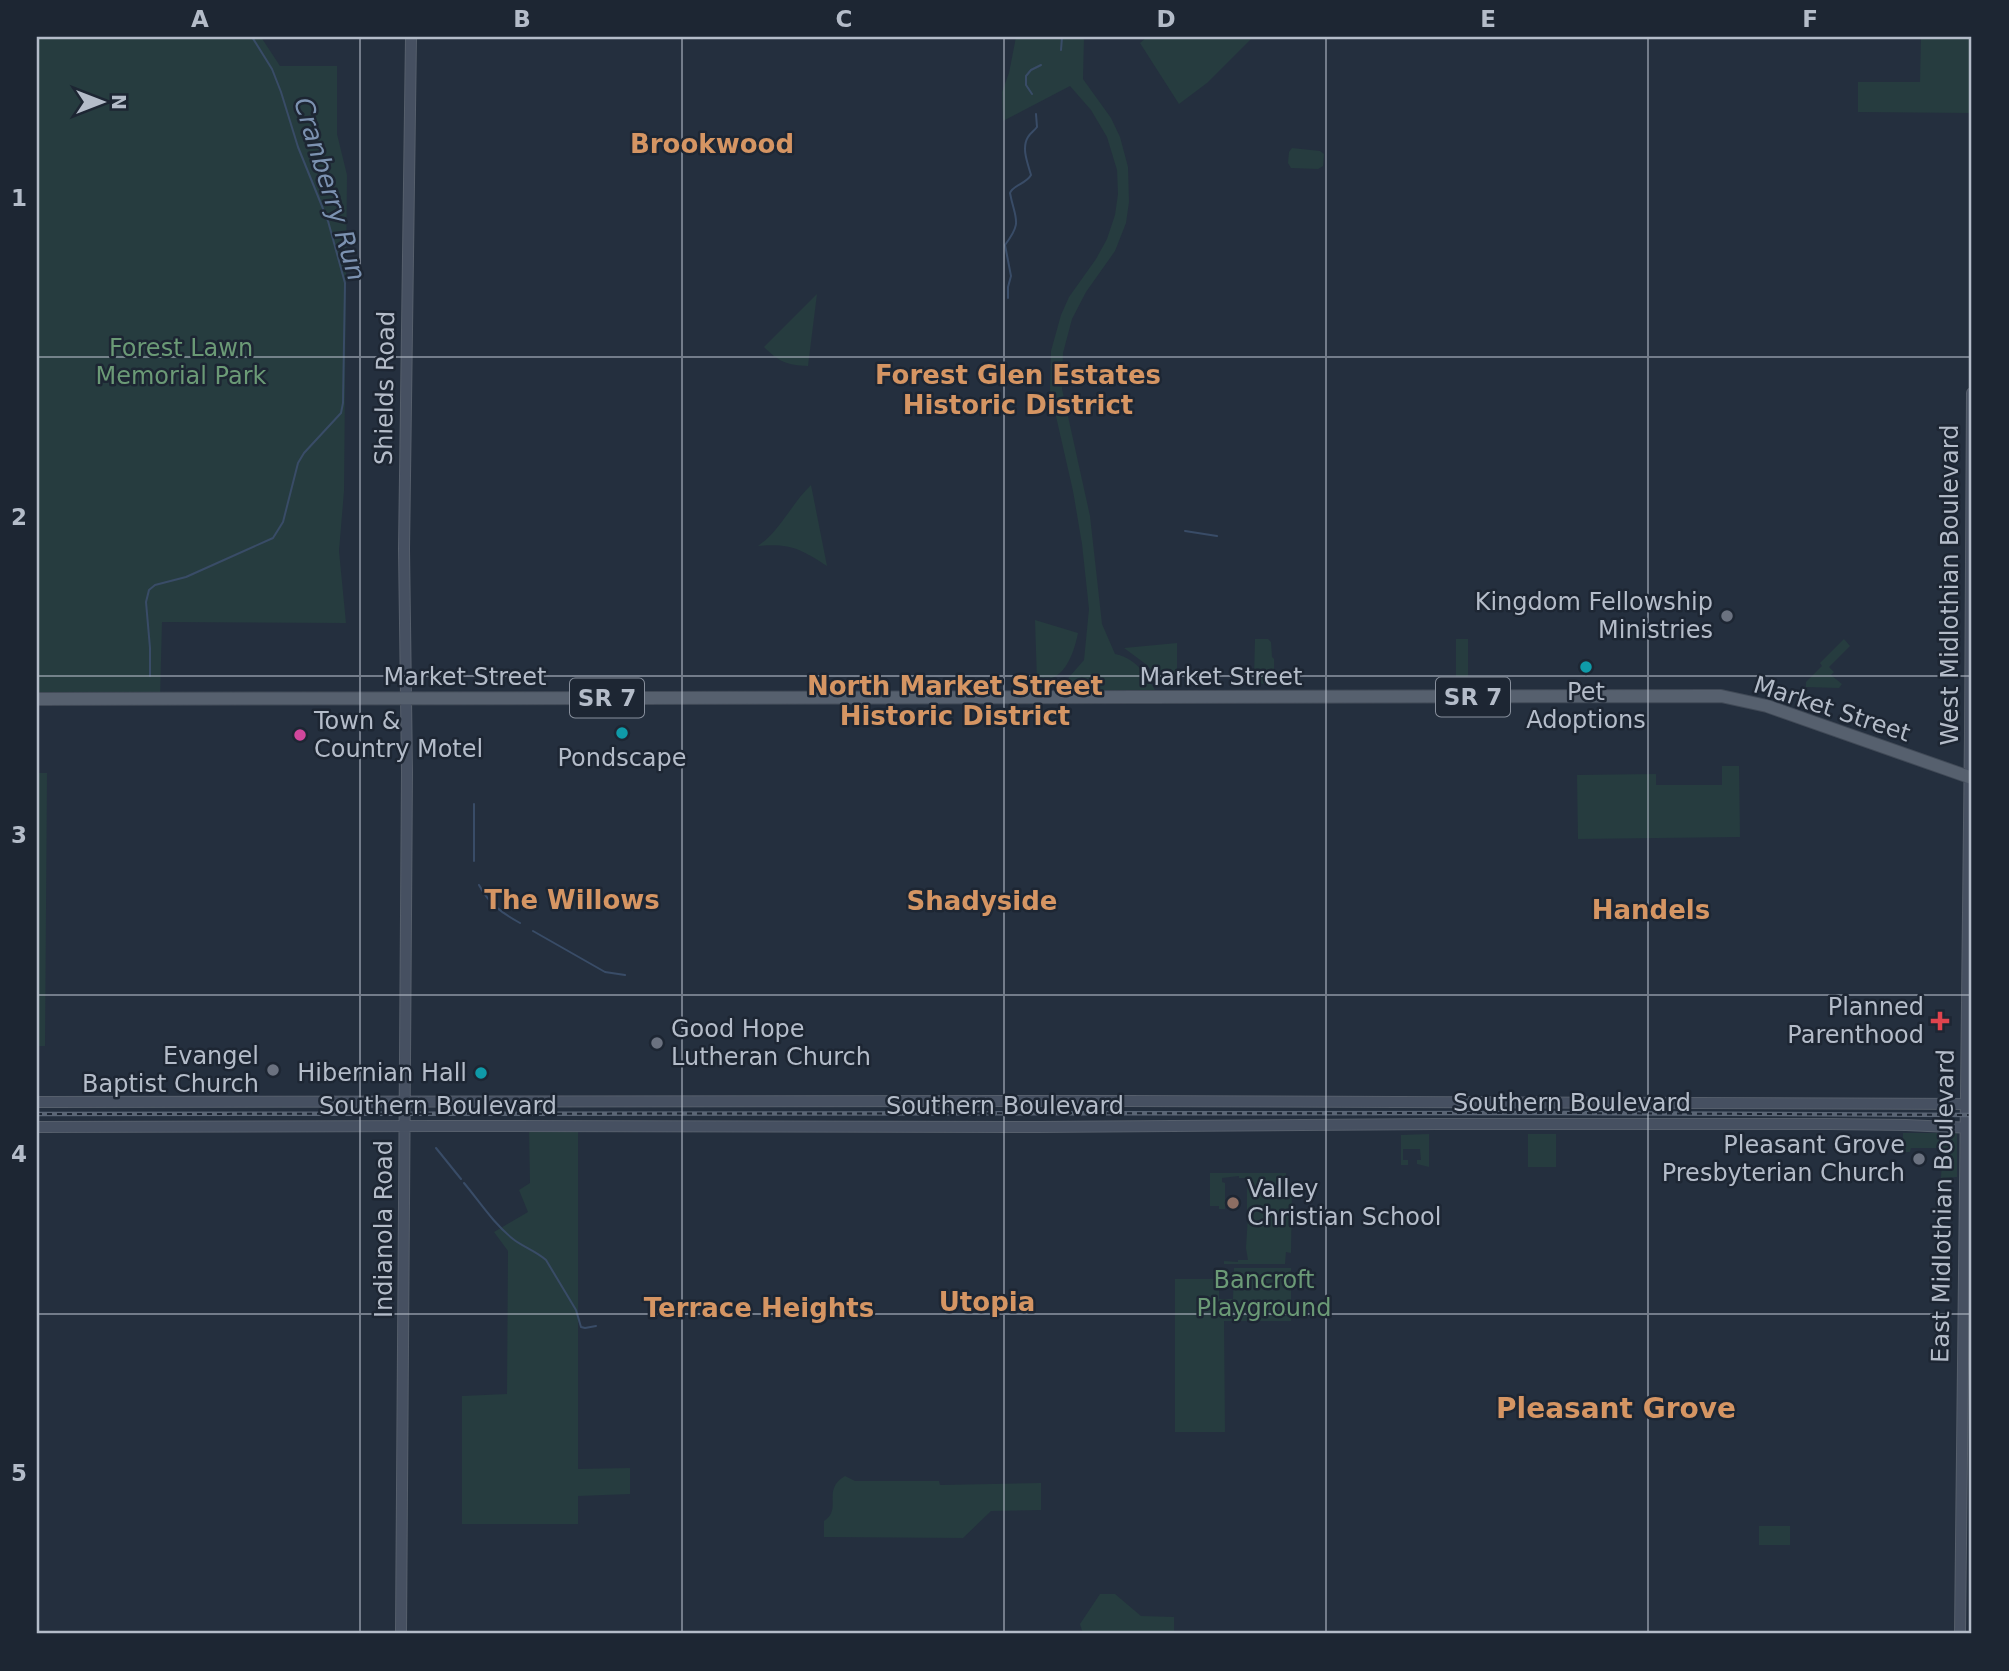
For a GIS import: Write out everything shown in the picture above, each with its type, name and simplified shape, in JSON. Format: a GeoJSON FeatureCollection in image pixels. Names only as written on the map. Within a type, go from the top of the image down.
{"type":"FeatureCollection","features":[{"type":"Feature","properties":{"kind":"main road","name":"Market Street"},"geometry":{"type":"LineString","coordinates":[[37,699],[1721,696],[1767,706],[1971,778]]}},
{"type":"Feature","properties":{"kind":"street","name":"Shields Road"},"geometry":{"type":"LineString","coordinates":[[407,698],[404,549],[411,37]]}},
{"type":"Feature","properties":{"kind":"street","name":"West Midlothian Boulevard"},"geometry":{"type":"LineString","coordinates":[[1971,778],[1972,393]]}},
{"type":"Feature","properties":{"kind":"street","name":"Indianola Road"},"geometry":{"type":"LineString","coordinates":[[401,1634],[407,698]]}},
{"type":"Feature","properties":{"kind":"street","name":"East Midlothian Boulevard"},"geometry":{"type":"LineString","coordinates":[[1960,1634],[1969,1127],[1971,778]]}},
{"type":"Feature","properties":{"kind":"street","name":"Southern Boulevard"},"geometry":{"type":"LineString","coordinates":[[37,1102],[1161,1101],[1969,1104]]}},
{"type":"Feature","properties":{"kind":"street","name":"Southern Boulevard"},"geometry":{"type":"LineString","coordinates":[[37,1127],[1830,1124],[1969,1127]]}},
{"type":"Feature","properties":{"kind":"green space","name":"Forest Lawn Memorial Park"},"geometry":{"type":"Polygon","coordinates":[[[37,37],[261,37],[280,66],[337,66],[337,134],[347,175],[344,491],[339,551],[346,623],[162,622],[160,699],[37,699],[37,37]]]}},
{"type":"Feature","properties":{"kind":"green space"},"geometry":{"type":"Polygon","coordinates":[[[1016,37],[1084,37],[1083,79],[1111,118],[1120,137],[1128,167],[1129,202],[1126,223],[1115,251],[1086,292],[1072,319],[1063,353],[1062,389],[1090,516],[1102,624],[1115,654],[1137,665],[1160,698],[1056,698],[1064,683],[1084,660],[1089,609],[1073,491],[1050,390],[1051,351],[1069,297],[1107,239],[1115,215],[1117,170],[1107,137],[1091,110],[1070,86],[1003,121],[1002,92],[1016,37]]]}},
{"type":"Feature","properties":{"kind":"green space"},"geometry":{"type":"Polygon","coordinates":[[[1147,37],[1253,37],[1207,83],[1179,104],[1140,43],[1147,37]]]}},
{"type":"Feature","properties":{"kind":"green space"},"geometry":{"type":"Polygon","coordinates":[[[1921,37],[1972,37],[1972,113],[1858,112],[1858,82],[1920,82],[1921,37]]]}},
{"type":"Feature","properties":{"kind":"green space"},"geometry":{"type":"Polygon","coordinates":[[[1292,148],[1320,151],[1324,154],[1323,166],[1318,169],[1291,168],[1288,163],[1292,148]]]}},
{"type":"Feature","properties":{"kind":"green space"},"geometry":{"type":"Polygon","coordinates":[[[817,294],[808,366],[789,364],[774,356],[764,347],[817,294]]]}},
{"type":"Feature","properties":{"kind":"green space"},"geometry":{"type":"Polygon","coordinates":[[[811,485],[827,566],[795,548],[779,545],[758,546],[773,532],[811,485]]]}},
{"type":"Feature","properties":{"kind":"green space"},"geometry":{"type":"Polygon","coordinates":[[[1035,620],[1078,633],[1070,659],[1061,672],[1046,681],[1037,682],[1035,620]]]}},
{"type":"Feature","properties":{"kind":"green space"},"geometry":{"type":"Polygon","coordinates":[[[1255,639],[1268,639],[1271,642],[1274,678],[1271,678],[1271,685],[1258,683],[1254,677],[1255,639]]]}},
{"type":"Feature","properties":{"kind":"green space"},"geometry":{"type":"Polygon","coordinates":[[[1456,639],[1468,639],[1468,685],[1456,685],[1456,639]]]}},
{"type":"Feature","properties":{"kind":"green space"},"geometry":{"type":"Polygon","coordinates":[[[1844,639],[1850,646],[1829,667],[1834,672],[1831,675],[1842,684],[1839,688],[1806,687],[1806,682],[1822,666],[1820,663],[1844,639]]]}},
{"type":"Feature","properties":{"kind":"green space"},"geometry":{"type":"Polygon","coordinates":[[[1177,643],[1177,685],[1163,685],[1147,665],[1124,648],[1177,643]]]}},
{"type":"Feature","properties":{"kind":"green space"},"geometry":{"type":"Polygon","coordinates":[[[1722,766],[1739,766],[1740,837],[1578,839],[1577,775],[1656,774],[1656,785],[1722,785],[1722,766]]]}},
{"type":"Feature","properties":{"kind":"green space"},"geometry":{"type":"Polygon","coordinates":[[[37,773],[47,773],[45,1046],[37,1046],[37,773]]]}},
{"type":"Feature","properties":{"kind":"green space"},"geometry":{"type":"Polygon","coordinates":[[[529,1127],[578,1127],[578,1469],[630,1468],[630,1494],[578,1496],[578,1524],[462,1524],[462,1396],[507,1394],[508,1251],[494,1232],[528,1212],[519,1190],[530,1183],[529,1127]]]}},
{"type":"Feature","properties":{"kind":"green space"},"geometry":{"type":"Polygon","coordinates":[[[1903,1133],[1957,1133],[1957,1177],[1941,1178],[1944,1163],[1942,1148],[1911,1148],[1910,1152],[1903,1152],[1903,1133]]]}},
{"type":"Feature","properties":{"kind":"green space"},"geometry":{"type":"Polygon","coordinates":[[[1429,1134],[1429,1167],[1417,1164],[1417,1160],[1421,1160],[1420,1149],[1403,1149],[1403,1160],[1408,1160],[1408,1165],[1401,1165],[1401,1135],[1429,1134]]]}},
{"type":"Feature","properties":{"kind":"green space"},"geometry":{"type":"Polygon","coordinates":[[[1528,1134],[1556,1134],[1556,1167],[1528,1167],[1528,1134]]]}},
{"type":"Feature","properties":{"kind":"green space"},"geometry":{"type":"Polygon","coordinates":[[[1210,1173],[1286,1173],[1286,1187],[1292,1187],[1291,1253],[1286,1252],[1285,1264],[1224,1264],[1224,1261],[1248,1260],[1246,1248],[1249,1178],[1222,1178],[1225,1183],[1225,1209],[1219,1209],[1219,1206],[1210,1206],[1210,1173]]]}},
{"type":"Feature","properties":{"kind":"green space","name":"Bancroft Playground"},"geometry":{"type":"Polygon","coordinates":[[[1234,1268],[1291,1268],[1291,1321],[1224,1321],[1225,1432],[1175,1432],[1175,1279],[1219,1279],[1219,1299],[1233,1299],[1234,1268]]]}},
{"type":"Feature","properties":{"kind":"green space"},"geometry":{"type":"Polygon","coordinates":[[[845,1476],[855,1481],[939,1481],[940,1485],[1041,1483],[1041,1510],[991,1511],[963,1538],[824,1537],[824,1521],[832,1511],[834,1487],[845,1476]]]}},
{"type":"Feature","properties":{"kind":"green space"},"geometry":{"type":"Polygon","coordinates":[[[1759,1526],[1790,1526],[1790,1545],[1759,1545],[1759,1526]]]}},
{"type":"Feature","properties":{"kind":"green space"},"geometry":{"type":"Polygon","coordinates":[[[1100,1594],[1115,1594],[1141,1616],[1174,1617],[1174,1634],[1083,1634],[1080,1624],[1100,1594]]]}},
{"type":"Feature","properties":{"kind":"waterway","name":"Cranberry Run"},"geometry":{"type":"LineString","coordinates":[[150,676],[146,602],[149,590],[155,585],[186,577],[273,538],[283,522],[298,463],[341,413],[343,403],[345,283],[328,221],[298,147],[281,92],[272,69],[252,37]]}},
{"type":"Feature","properties":{"kind":"waterway"},"geometry":{"type":"LineString","coordinates":[[1061,50],[1062,37]]}},
{"type":"Feature","properties":{"kind":"waterway"},"geometry":{"type":"LineString","coordinates":[[1032,94],[1026,85],[1026,76],[1041,65]]}},
{"type":"Feature","properties":{"kind":"waterway"},"geometry":{"type":"LineString","coordinates":[[1008,298],[1011,276],[1005,245],[1016,225],[1010,193],[1031,175],[1025,146],[1037,127],[1036,114]]}},
{"type":"Feature","properties":{"kind":"waterway"},"geometry":{"type":"LineString","coordinates":[[1185,531],[1217,536]]}},
{"type":"Feature","properties":{"kind":"waterway"},"geometry":{"type":"LineString","coordinates":[[474,804],[474,861]]}},
{"type":"Feature","properties":{"kind":"waterway"},"geometry":{"type":"LineString","coordinates":[[479,885],[496,907],[520,923]]}},
{"type":"Feature","properties":{"kind":"waterway"},"geometry":{"type":"LineString","coordinates":[[533,931],[605,972],[625,975]]}},
{"type":"Feature","properties":{"kind":"waterway"},"geometry":{"type":"LineString","coordinates":[[436,1148],[461,1179]]}},
{"type":"Feature","properties":{"kind":"waterway"},"geometry":{"type":"LineString","coordinates":[[464,1183],[506,1233],[546,1260],[576,1310],[581,1327],[596,1326]]}},
{"type":"Feature","properties":{"kind":"railway"},"geometry":{"type":"LineString","coordinates":[[37,1114],[1972,1115]]}},
{"type":"Feature","properties":{"kind":"place","name":"Kingdom Fellowship Ministries"},"geometry":{"type":"Point","coordinates":[1727,616]}},
{"type":"Feature","properties":{"kind":"place","name":"Pet Adoptions"},"geometry":{"type":"Point","coordinates":[1586,667]}},
{"type":"Feature","properties":{"kind":"place","name":"Pondscape"},"geometry":{"type":"Point","coordinates":[622,733]}},
{"type":"Feature","properties":{"kind":"place","name":"Town & Country Motel"},"geometry":{"type":"Point","coordinates":[300,735]}},
{"type":"Feature","properties":{"kind":"place","name":"Planned Parenthood"},"geometry":{"type":"Point","coordinates":[1940,1021]}},
{"type":"Feature","properties":{"kind":"place","name":"Good Hope Lutheran Church"},"geometry":{"type":"Point","coordinates":[657,1043]}},
{"type":"Feature","properties":{"kind":"place","name":"Evangel Baptist Church"},"geometry":{"type":"Point","coordinates":[273,1070]}},
{"type":"Feature","properties":{"kind":"place","name":"Hibernian Hall"},"geometry":{"type":"Point","coordinates":[481,1073]}},
{"type":"Feature","properties":{"kind":"place","name":"Pleasant Grove Presbyterian Church"},"geometry":{"type":"Point","coordinates":[1919,1159]}},
{"type":"Feature","properties":{"kind":"place","name":"Valley Christian School"},"geometry":{"type":"Point","coordinates":[1233,1203]}},
{"type":"Feature","properties":{"kind":"district","name":"Brookwood"},"geometry":{"type":"Point","coordinates":[712,144]}},
{"type":"Feature","properties":{"kind":"district","name":"Forest Glen Estates Historic District"},"geometry":{"type":"Point","coordinates":[1018,390]}},
{"type":"Feature","properties":{"kind":"district","name":"North Market Street Historic District"},"geometry":{"type":"Point","coordinates":[955,701]}},
{"type":"Feature","properties":{"kind":"district","name":"The Willows"},"geometry":{"type":"Point","coordinates":[572,900]}},
{"type":"Feature","properties":{"kind":"district","name":"Shadyside"},"geometry":{"type":"Point","coordinates":[982,901]}},
{"type":"Feature","properties":{"kind":"district","name":"Handels"},"geometry":{"type":"Point","coordinates":[1651,910]}},
{"type":"Feature","properties":{"kind":"district","name":"Utopia"},"geometry":{"type":"Point","coordinates":[987,1302]}},
{"type":"Feature","properties":{"kind":"district","name":"Terrace Heights"},"geometry":{"type":"Point","coordinates":[759,1308]}},
{"type":"Feature","properties":{"kind":"district","name":"Pleasant Grove"},"geometry":{"type":"Point","coordinates":[1616,1408]}}]}
